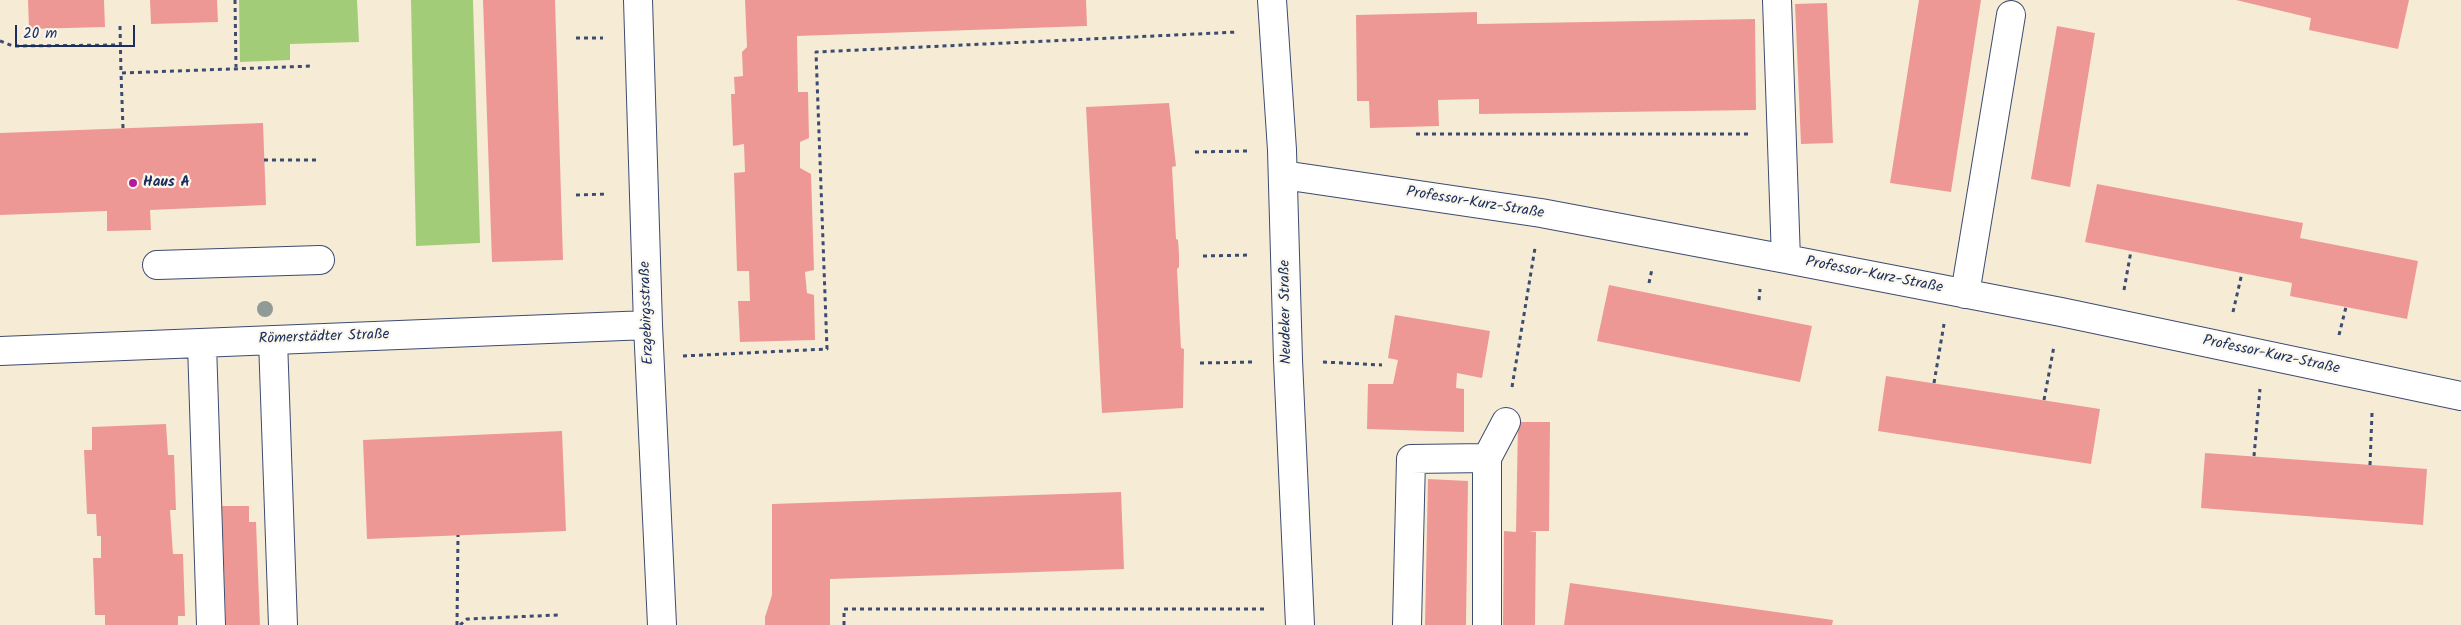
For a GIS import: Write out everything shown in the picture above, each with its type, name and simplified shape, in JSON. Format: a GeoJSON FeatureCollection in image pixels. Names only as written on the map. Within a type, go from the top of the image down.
{"type":"FeatureCollection","features":[{"type":"Feature","properties":{"kind":"street","name":"Erzgebirgsstraße"},"geometry":{"type":"LineString","coordinates":[[638,0],[648,325],[662,625]]}},
{"type":"Feature","properties":{"kind":"street","name":"Neudeker Straße"},"geometry":{"type":"LineString","coordinates":[[1272,0],[1282,162],[1288,360],[1300,617]]}},
{"type":"Feature","properties":{"kind":"street"},"geometry":{"type":"LineString","coordinates":[[1777,0],[1786,259]]}},
{"type":"Feature","properties":{"kind":"street"},"geometry":{"type":"LineString","coordinates":[[1957,292],[2011,15]]}},
{"type":"Feature","properties":{"kind":"street","name":"Professor-Kurz-Straße"},"geometry":{"type":"LineString","coordinates":[[1282,162],[2061,312],[2461,396]]}},
{"type":"Feature","properties":{"kind":"street"},"geometry":{"type":"LineString","coordinates":[[157,265],[320,260]]}},
{"type":"Feature","properties":{"kind":"street","name":"Römerstädter Straße"},"geometry":{"type":"LineString","coordinates":[[0,351],[648,325]]}},
{"type":"Feature","properties":{"kind":"street"},"geometry":{"type":"LineString","coordinates":[[273,340],[283,625]]}},
{"type":"Feature","properties":{"kind":"street"},"geometry":{"type":"LineString","coordinates":[[202,344],[211,625]]}},
{"type":"Feature","properties":{"kind":"street"},"geometry":{"type":"LineString","coordinates":[[1487,625],[1487,458],[1506,422]]}},
{"type":"Feature","properties":{"kind":"street"},"geometry":{"type":"LineString","coordinates":[[1407,625],[1411,459],[1487,458]]}},
{"type":"Feature","properties":{"kind":"path"},"geometry":{"type":"LineString","coordinates":[[235,0],[236,67]]}},
{"type":"Feature","properties":{"kind":"path"},"geometry":{"type":"LineString","coordinates":[[120,26],[123,128]]}},
{"type":"Feature","properties":{"kind":"path"},"geometry":{"type":"LineString","coordinates":[[650,357],[827,349],[816,52],[1274,30]]}},
{"type":"Feature","properties":{"kind":"path"},"geometry":{"type":"LineString","coordinates":[[0,41],[13,46],[120,45]]}},
{"type":"Feature","properties":{"kind":"path"},"geometry":{"type":"LineString","coordinates":[[121,73],[236,67],[314,66]]}},
{"type":"Feature","properties":{"kind":"path"},"geometry":{"type":"LineString","coordinates":[[1416,134],[1782,134]]}},
{"type":"Feature","properties":{"kind":"path"},"geometry":{"type":"LineString","coordinates":[[1195,152],[1282,162]]}},
{"type":"Feature","properties":{"kind":"path"},"geometry":{"type":"LineString","coordinates":[[264,160],[316,160]]}},
{"type":"Feature","properties":{"kind":"path"},"geometry":{"type":"LineString","coordinates":[[1506,422],[1541,213]]}},
{"type":"Feature","properties":{"kind":"path"},"geometry":{"type":"LineString","coordinates":[[1203,256],[1286,255]]}},
{"type":"Feature","properties":{"kind":"path"},"geometry":{"type":"LineString","coordinates":[[2225,346],[2242,273]]}},
{"type":"Feature","properties":{"kind":"path"},"geometry":{"type":"LineString","coordinates":[[1934,383],[1957,292]]}},
{"type":"Feature","properties":{"kind":"path"},"geometry":{"type":"LineString","coordinates":[[2044,400],[2061,312]]}},
{"type":"Feature","properties":{"kind":"path"},"geometry":{"type":"LineString","coordinates":[[2254,456],[2262,354]]}},
{"type":"Feature","properties":{"kind":"path"},"geometry":{"type":"LineString","coordinates":[[1200,363],[1288,360],[1382,365]]}},
{"type":"Feature","properties":{"kind":"path"},"geometry":{"type":"LineString","coordinates":[[2370,465],[2373,377]]}},
{"type":"Feature","properties":{"kind":"path"},"geometry":{"type":"LineString","coordinates":[[458,535],[459,625]]}},
{"type":"Feature","properties":{"kind":"path"},"geometry":{"type":"LineString","coordinates":[[844,625],[844,609],[1300,617]]}},
{"type":"Feature","properties":{"kind":"path"},"geometry":{"type":"LineString","coordinates":[[459,625],[466,619],[558,615]]}},
{"type":"Feature","properties":{"kind":"green space"},"geometry":{"type":"Polygon","coordinates":[[[239,0],[357,0],[359,42],[290,44],[290,60],[240,62],[239,0]]]}},
{"type":"Feature","properties":{"kind":"green space"},"geometry":{"type":"Polygon","coordinates":[[[411,0],[473,0],[480,243],[416,246],[411,0]]]}},
{"type":"Feature","properties":{"kind":"building"},"geometry":{"type":"Polygon","coordinates":[[[28,0],[104,0],[105,27],[29,29],[28,0]]]}},
{"type":"Feature","properties":{"kind":"building"},"geometry":{"type":"Polygon","coordinates":[[[150,0],[217,0],[218,22],[151,24],[150,0]]]}},
{"type":"Feature","properties":{"kind":"building"},"geometry":{"type":"Polygon","coordinates":[[[483,0],[555,0],[563,260],[492,262],[483,0]]]}},
{"type":"Feature","properties":{"kind":"building"},"geometry":{"type":"Polygon","coordinates":[[[745,0],[1086,0],[1087,26],[797,36],[798,92],[808,92],[809,138],[800,142],[800,168],[811,174],[814,270],[805,272],[807,293],[814,295],[815,340],[740,342],[738,301],[750,301],[749,271],[737,271],[734,173],[745,172],[744,144],[733,146],[731,94],[735,94],[734,77],[743,76],[742,52],[747,47],[745,0]]]}},
{"type":"Feature","properties":{"kind":"building"},"geometry":{"type":"Polygon","coordinates":[[[1919,0],[1981,0],[1951,192],[1890,183],[1919,0]]]}},
{"type":"Feature","properties":{"kind":"building"},"geometry":{"type":"Polygon","coordinates":[[[2236,0],[2409,0],[2398,49],[2309,30],[2311,18],[2236,0]]]}},
{"type":"Feature","properties":{"kind":"building"},"geometry":{"type":"Polygon","coordinates":[[[1827,3],[1833,143],[1801,144],[1795,4],[1827,3]]]}},
{"type":"Feature","properties":{"kind":"building"},"geometry":{"type":"Polygon","coordinates":[[[1477,12],[1477,24],[1755,19],[1756,110],[1479,114],[1479,99],[1438,100],[1439,126],[1370,128],[1369,101],[1357,101],[1356,15],[1477,12]]]}},
{"type":"Feature","properties":{"kind":"building"},"geometry":{"type":"Polygon","coordinates":[[[2057,26],[2095,33],[2070,187],[2031,179],[2057,26]]]}},
{"type":"Feature","properties":{"kind":"building"},"geometry":{"type":"Polygon","coordinates":[[[1169,103],[1176,166],[1172,167],[1176,239],[1178,240],[1179,254],[1179,267],[1177,269],[1181,348],[1184,349],[1183,408],[1102,413],[1086,107],[1169,103]]]}},
{"type":"Feature","properties":{"kind":"building","name":"Haus A"},"geometry":{"type":"Polygon","coordinates":[[[263,123],[266,205],[150,210],[151,230],[107,231],[107,211],[0,215],[0,133],[263,123]]]}},
{"type":"Feature","properties":{"kind":"building"},"geometry":{"type":"Polygon","coordinates":[[[2097,184],[2303,223],[2300,238],[2418,261],[2407,319],[2290,296],[2292,283],[2085,242],[2097,184]]]}},
{"type":"Feature","properties":{"kind":"building"},"geometry":{"type":"Polygon","coordinates":[[[1609,285],[1812,326],[1800,382],[1597,341],[1609,285]]]}},
{"type":"Feature","properties":{"kind":"building"},"geometry":{"type":"Polygon","coordinates":[[[1395,315],[1490,331],[1482,378],[1457,373],[1456,388],[1464,389],[1464,432],[1367,429],[1368,384],[1393,384],[1398,360],[1388,358],[1395,315]]]}},
{"type":"Feature","properties":{"kind":"building"},"geometry":{"type":"Polygon","coordinates":[[[1886,376],[2100,409],[2091,464],[1878,431],[1886,376]]]}},
{"type":"Feature","properties":{"kind":"building"},"geometry":{"type":"Polygon","coordinates":[[[1518,422],[1550,422],[1549,531],[1529,531],[1536,532],[1535,625],[1503,625],[1504,531],[1516,532],[1518,422]]]}},
{"type":"Feature","properties":{"kind":"building"},"geometry":{"type":"Polygon","coordinates":[[[166,424],[168,455],[174,455],[176,510],[170,510],[173,554],[183,554],[185,616],[178,616],[178,625],[105,625],[105,615],[95,615],[93,558],[101,558],[101,536],[97,536],[96,514],[87,514],[84,450],[92,450],[92,427],[166,424]]]}},
{"type":"Feature","properties":{"kind":"building"},"geometry":{"type":"Polygon","coordinates":[[[562,431],[566,531],[367,539],[363,440],[562,431]]]}},
{"type":"Feature","properties":{"kind":"building"},"geometry":{"type":"Polygon","coordinates":[[[2205,453],[2427,469],[2423,525],[2201,508],[2205,453]]]}},
{"type":"Feature","properties":{"kind":"building"},"geometry":{"type":"Polygon","coordinates":[[[1428,479],[1468,481],[1466,625],[1425,625],[1428,479]]]}},
{"type":"Feature","properties":{"kind":"building"},"geometry":{"type":"Polygon","coordinates":[[[1121,492],[1124,569],[830,579],[830,625],[765,625],[765,617],[772,595],[772,504],[1121,492]]]}},
{"type":"Feature","properties":{"kind":"building"},"geometry":{"type":"Polygon","coordinates":[[[222,506],[249,506],[249,522],[256,522],[260,625],[226,625],[222,506]]]}},
{"type":"Feature","properties":{"kind":"building"},"geometry":{"type":"Polygon","coordinates":[[[1570,583],[1833,620],[1832,625],[1564,625],[1570,583]]]}},
{"type":"Feature","properties":{"kind":"place","name":"Haus A"},"geometry":{"type":"Point","coordinates":[133,183]}}]}
